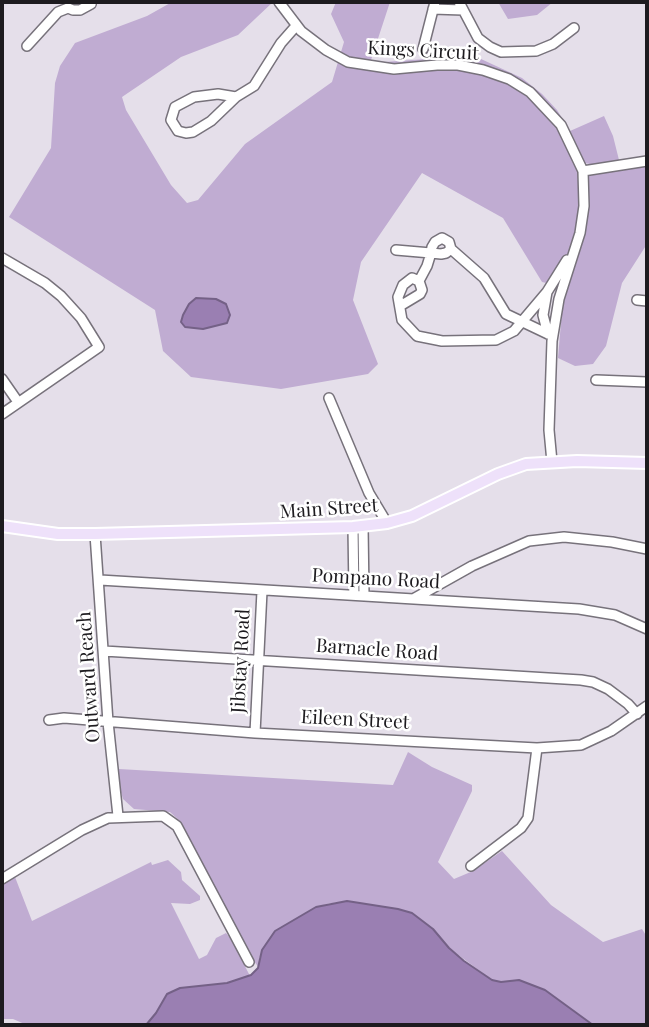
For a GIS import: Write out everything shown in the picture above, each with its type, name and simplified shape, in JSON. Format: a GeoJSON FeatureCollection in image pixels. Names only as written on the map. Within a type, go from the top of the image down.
{"type":"FeatureCollection","features":[{"type":"Feature","properties":{"kind":"main road","name":"Main Street"},"geometry":{"type":"LineString","coordinates":[[2,526],[58,534],[95,534],[358,526],[387,523],[421,513],[512,467],[552,462],[647,463]]}},
{"type":"Feature","properties":{"kind":"street"},"geometry":{"type":"LineString","coordinates":[[27,46],[50,19],[67,5],[73,10],[80,10],[92,2]]}},
{"type":"Feature","properties":{"kind":"street","name":"Kings Circuit"},"geometry":{"type":"LineString","coordinates":[[279,2],[296,26],[326,50],[359,66],[394,69],[458,65],[509,79],[530,92],[556,118],[567,135],[583,171],[584,206],[580,233],[563,284],[550,338],[549,430],[552,462]]}},
{"type":"Feature","properties":{"kind":"street"},"geometry":{"type":"LineString","coordinates":[[423,49],[434,5],[461,6],[478,38],[501,52],[536,51],[553,44],[573,28]]}},
{"type":"Feature","properties":{"kind":"street"},"geometry":{"type":"LineString","coordinates":[[236,97],[218,94],[194,97],[175,107],[171,120],[178,131],[193,132],[211,121],[236,97],[247,93],[254,86],[281,43],[296,26]]}},
{"type":"Feature","properties":{"kind":"street"},"geometry":{"type":"LineString","coordinates":[[583,171],[647,161]]}},
{"type":"Feature","properties":{"kind":"street","name":"Kings Circuit"},"geometry":{"type":"LineString","coordinates":[[522,323],[547,292],[580,233]]}},
{"type":"Feature","properties":{"kind":"street"},"geometry":{"type":"LineString","coordinates":[[400,306],[420,295],[422,290],[419,281],[431,253],[438,239],[445,239],[451,249],[484,278],[506,314],[550,338]]}},
{"type":"Feature","properties":{"kind":"street"},"geometry":{"type":"LineString","coordinates":[[396,250],[446,253],[451,249]]}},
{"type":"Feature","properties":{"kind":"street"},"geometry":{"type":"LineString","coordinates":[[2,258],[55,290],[80,318],[99,347],[2,414]]}},
{"type":"Feature","properties":{"kind":"street"},"geometry":{"type":"LineString","coordinates":[[419,281],[412,278],[408,280],[400,289],[398,297],[402,320],[417,336],[433,340],[496,340],[509,335],[522,323]]}},
{"type":"Feature","properties":{"kind":"street"},"geometry":{"type":"LineString","coordinates":[[547,292],[543,315],[550,338]]}},
{"type":"Feature","properties":{"kind":"street"},"geometry":{"type":"LineString","coordinates":[[637,300],[647,301]]}},
{"type":"Feature","properties":{"kind":"street"},"geometry":{"type":"LineString","coordinates":[[2,379],[18,402]]}},
{"type":"Feature","properties":{"kind":"street"},"geometry":{"type":"LineString","coordinates":[[596,380],[647,382]]}},
{"type":"Feature","properties":{"kind":"street"},"geometry":{"type":"LineString","coordinates":[[329,398],[369,493],[387,523]]}},
{"type":"Feature","properties":{"kind":"street"},"geometry":{"type":"LineString","coordinates":[[358,526],[359,595]]}},
{"type":"Feature","properties":{"kind":"street","name":"Outward Reach"},"geometry":{"type":"LineString","coordinates":[[95,534],[108,722],[118,816]]}},
{"type":"Feature","properties":{"kind":"street"},"geometry":{"type":"LineString","coordinates":[[413,598],[491,556],[545,537],[647,547]]}},
{"type":"Feature","properties":{"kind":"street","name":"Pompano Road"},"geometry":{"type":"LineString","coordinates":[[100,580],[579,608],[615,615],[647,629]]}},
{"type":"Feature","properties":{"kind":"street","name":"Jibstay Road"},"geometry":{"type":"LineString","coordinates":[[255,733],[262,591]]}},
{"type":"Feature","properties":{"kind":"street","name":"Barnacle Road"},"geometry":{"type":"LineString","coordinates":[[104,651],[581,680],[608,689],[628,704],[636,714]]}},
{"type":"Feature","properties":{"kind":"street","name":"Eileen Street"},"geometry":{"type":"LineString","coordinates":[[49,720],[64,718],[255,733],[537,748],[580,745],[611,731],[647,706]]}},
{"type":"Feature","properties":{"kind":"street"},"geometry":{"type":"LineString","coordinates":[[471,866],[521,828],[528,818],[537,748]]}},
{"type":"Feature","properties":{"kind":"street"},"geometry":{"type":"LineString","coordinates":[[2,879],[82,830],[118,816],[163,816],[175,824],[249,962]]}},
{"type":"Feature","properties":{"kind":"shaded area"},"geometry":{"type":"Polygon","coordinates":[[[172,2],[273,2],[238,35],[181,57],[122,97],[126,110],[171,185],[187,203],[198,200],[245,144],[332,82],[344,42],[331,14],[336,2],[390,2],[371,60],[384,62],[441,58],[481,59],[522,78],[542,94],[557,110],[570,131],[604,116],[619,160],[594,165],[585,163],[589,172],[647,161],[647,244],[622,283],[606,346],[593,364],[575,366],[558,358],[564,287],[542,282],[503,218],[422,173],[361,262],[353,300],[378,364],[368,374],[281,389],[191,377],[163,351],[155,310],[9,217],[51,148],[55,83],[60,66],[75,43],[147,16],[172,2]]]}},
{"type":"Feature","properties":{"kind":"shaded area"},"geometry":{"type":"Polygon","coordinates":[[[498,2],[553,2],[537,15],[508,19],[498,2]]]}},
{"type":"Feature","properties":{"kind":"shaded area"},"geometry":{"type":"Polygon","coordinates":[[[196,298],[216,299],[226,304],[230,315],[227,323],[203,329],[185,327],[181,322],[183,315],[196,298]]]}},
{"type":"Feature","properties":{"kind":"shaded area"},"geometry":{"type":"Polygon","coordinates":[[[408,752],[432,767],[472,785],[472,791],[438,862],[454,879],[473,871],[502,851],[551,905],[603,942],[642,929],[647,937],[647,1025],[593,1025],[545,990],[519,980],[492,980],[449,948],[433,929],[398,909],[347,901],[326,904],[301,917],[259,958],[259,968],[249,954],[181,822],[170,812],[134,809],[123,799],[119,786],[119,769],[393,785],[408,752]]]}},
{"type":"Feature","properties":{"kind":"shaded area"},"geometry":{"type":"Polygon","coordinates":[[[168,860],[181,872],[182,880],[200,896],[200,900],[190,904],[171,903],[199,959],[207,955],[216,938],[226,933],[250,976],[227,983],[180,988],[167,994],[146,1025],[27,1025],[13,1019],[2,1019],[2,884],[15,877],[32,921],[151,862],[152,865],[168,860]]]}},
{"type":"Feature","properties":{"kind":"shaded area"},"geometry":{"type":"Polygon","coordinates":[[[347,901],[412,913],[433,929],[464,961],[492,980],[519,980],[545,990],[593,1025],[146,1025],[167,994],[180,988],[227,983],[251,975],[258,968],[262,950],[275,931],[316,907],[347,901]]]}}]}
